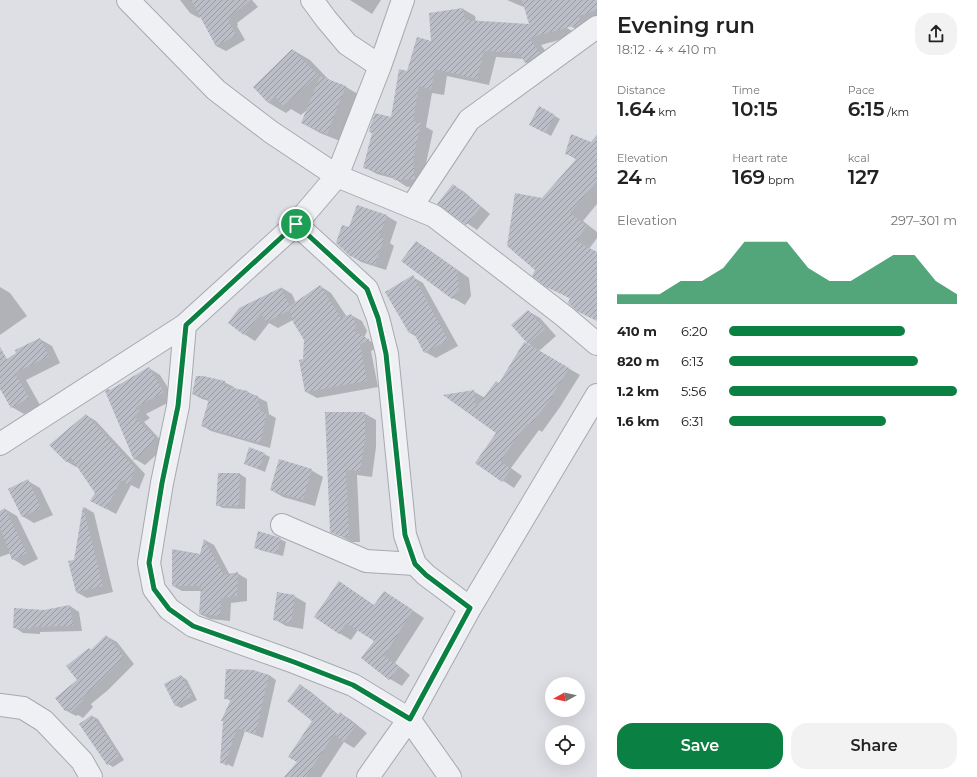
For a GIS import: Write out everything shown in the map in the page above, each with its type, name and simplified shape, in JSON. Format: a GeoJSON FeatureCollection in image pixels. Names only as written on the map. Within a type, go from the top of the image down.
{"type":"FeatureCollection","features":[{"type":"Feature","properties":{"kind":"street"},"geometry":{"type":"LineString","coordinates":[[128,0],[166,37],[216,90],[270,132],[337,176],[434,216],[564,316],[597,344]]}},
{"type":"Feature","properties":{"kind":"street"},"geometry":{"type":"LineString","coordinates":[[312,0],[348,44],[380,66]]}},
{"type":"Feature","properties":{"kind":"street"},"geometry":{"type":"LineString","coordinates":[[0,444],[186,325],[296,224],[337,176],[380,66],[403,0]]}},
{"type":"Feature","properties":{"kind":"street"},"geometry":{"type":"LineString","coordinates":[[412,206],[469,120],[597,27]]}},
{"type":"Feature","properties":{"kind":"street"},"geometry":{"type":"LineString","coordinates":[[296,224],[367,289],[378,318],[386,354],[405,535],[415,564],[426,575],[470,608]]}},
{"type":"Feature","properties":{"kind":"street"},"geometry":{"type":"LineString","coordinates":[[186,325],[178,406],[162,483],[149,563],[154,589],[169,609],[193,626],[353,685],[410,719],[450,777]]}},
{"type":"Feature","properties":{"kind":"street"},"geometry":{"type":"LineString","coordinates":[[368,777],[410,719],[470,608],[597,395]]}},
{"type":"Feature","properties":{"kind":"street"},"geometry":{"type":"LineString","coordinates":[[282,525],[366,561],[415,564]]}},
{"type":"Feature","properties":{"kind":"street"},"geometry":{"type":"LineString","coordinates":[[0,705],[22,708],[44,721],[82,761],[91,777]]}},
{"type":"Feature","properties":{"kind":"building"},"geometry":{"type":"Polygon","coordinates":[[[191,0],[251,0],[229,17],[230,19],[228,20],[236,35],[216,46],[191,0]]]}},
{"type":"Feature","properties":{"kind":"building"},"geometry":{"type":"Polygon","coordinates":[[[522,0],[597,0],[597,10],[579,16],[580,24],[529,38],[540,53],[525,63],[519,53],[484,51],[477,79],[435,69],[431,89],[419,86],[413,121],[421,123],[413,160],[415,179],[394,180],[393,176],[363,168],[372,133],[369,132],[370,127],[375,113],[391,117],[399,69],[407,71],[417,37],[431,41],[429,13],[463,8],[465,20],[529,24],[522,0]]]}},
{"type":"Feature","properties":{"kind":"building"},"geometry":{"type":"Polygon","coordinates":[[[292,49],[318,75],[283,106],[275,97],[268,103],[253,87],[292,49]]]}},
{"type":"Feature","properties":{"kind":"building"},"geometry":{"type":"Polygon","coordinates":[[[320,76],[346,86],[327,134],[301,123],[320,76]]]}},
{"type":"Feature","properties":{"kind":"building"},"geometry":{"type":"Polygon","coordinates":[[[539,106],[555,115],[545,133],[529,125],[539,106]]]}},
{"type":"Feature","properties":{"kind":"building"},"geometry":{"type":"Polygon","coordinates":[[[571,134],[591,142],[597,135],[597,181],[570,213],[587,226],[576,241],[597,252],[597,321],[577,311],[568,303],[570,298],[546,287],[532,276],[535,270],[507,246],[515,193],[542,198],[577,158],[565,154],[571,134]]]}},
{"type":"Feature","properties":{"kind":"building"},"geometry":{"type":"Polygon","coordinates":[[[453,184],[481,207],[466,225],[437,204],[453,184]]]}},
{"type":"Feature","properties":{"kind":"building"},"geometry":{"type":"Polygon","coordinates":[[[357,205],[387,215],[379,237],[384,239],[375,265],[350,256],[336,243],[342,225],[349,227],[357,205]]]}},
{"type":"Feature","properties":{"kind":"building"},"geometry":{"type":"Polygon","coordinates":[[[416,241],[457,270],[459,289],[452,299],[401,261],[416,241]]]}},
{"type":"Feature","properties":{"kind":"building"},"geometry":{"type":"Polygon","coordinates":[[[413,275],[448,340],[424,353],[413,331],[409,333],[385,292],[413,275]]]}},
{"type":"Feature","properties":{"kind":"building"},"geometry":{"type":"Polygon","coordinates":[[[320,285],[341,318],[351,314],[356,324],[354,331],[370,340],[360,344],[367,381],[305,392],[299,360],[303,359],[304,340],[293,322],[290,310],[266,322],[261,313],[244,335],[228,323],[239,308],[282,287],[281,288],[290,306],[320,285]]]}},
{"type":"Feature","properties":{"kind":"building"},"geometry":{"type":"Polygon","coordinates":[[[528,310],[545,329],[528,344],[511,325],[528,310]]]}},
{"type":"Feature","properties":{"kind":"building"},"geometry":{"type":"Polygon","coordinates":[[[40,338],[49,356],[15,373],[29,398],[11,408],[0,389],[0,347],[7,359],[16,353],[15,350],[40,338]]]}},
{"type":"Feature","properties":{"kind":"building"},"geometry":{"type":"Polygon","coordinates":[[[524,342],[569,368],[549,401],[530,426],[527,424],[500,461],[511,469],[502,482],[475,463],[496,433],[443,395],[474,390],[476,408],[496,381],[499,383],[524,342]]]}},
{"type":"Feature","properties":{"kind":"building"},"geometry":{"type":"Polygon","coordinates":[[[149,367],[164,392],[136,407],[140,411],[134,416],[156,439],[134,460],[105,391],[110,390],[149,367]]]}},
{"type":"Feature","properties":{"kind":"building"},"geometry":{"type":"Polygon","coordinates":[[[196,376],[225,381],[224,386],[248,391],[248,393],[258,396],[260,412],[267,412],[260,443],[201,426],[209,399],[192,394],[196,376]]]}},
{"type":"Feature","properties":{"kind":"building"},"geometry":{"type":"Polygon","coordinates":[[[325,412],[365,412],[365,440],[360,471],[346,470],[349,536],[339,536],[330,532],[325,412]]]}},
{"type":"Feature","properties":{"kind":"building"},"geometry":{"type":"Polygon","coordinates":[[[86,414],[135,468],[129,485],[121,480],[106,509],[90,501],[95,493],[71,458],[66,462],[49,445],[86,414]]]}},
{"type":"Feature","properties":{"kind":"building"},"geometry":{"type":"Polygon","coordinates":[[[249,447],[265,453],[259,469],[244,464],[249,447]]]}},
{"type":"Feature","properties":{"kind":"building"},"geometry":{"type":"Polygon","coordinates":[[[279,459],[312,469],[303,500],[270,490],[279,459]]]}},
{"type":"Feature","properties":{"kind":"building"},"geometry":{"type":"Polygon","coordinates":[[[218,473],[240,473],[239,506],[216,506],[218,473]]]}},
{"type":"Feature","properties":{"kind":"building"},"geometry":{"type":"Polygon","coordinates":[[[28,479],[41,508],[22,517],[8,489],[28,479]]]}},
{"type":"Feature","properties":{"kind":"building"},"geometry":{"type":"Polygon","coordinates":[[[83,506],[103,586],[76,592],[68,561],[74,560],[83,506]]]}},
{"type":"Feature","properties":{"kind":"building"},"geometry":{"type":"Polygon","coordinates":[[[5,508],[27,553],[12,560],[0,527],[0,511],[5,508]]]}},
{"type":"Feature","properties":{"kind":"building"},"geometry":{"type":"Polygon","coordinates":[[[258,531],[281,538],[277,554],[254,548],[258,531]]]}},
{"type":"Feature","properties":{"kind":"building"},"geometry":{"type":"Polygon","coordinates":[[[204,539],[224,575],[238,572],[237,596],[221,598],[220,616],[199,614],[201,586],[172,586],[172,549],[200,554],[204,539]]]}},
{"type":"Feature","properties":{"kind":"building"},"geometry":{"type":"Polygon","coordinates":[[[339,581],[374,605],[384,591],[413,610],[384,656],[399,667],[389,680],[361,658],[374,641],[346,623],[339,634],[314,617],[339,581]]]}},
{"type":"Feature","properties":{"kind":"building"},"geometry":{"type":"Polygon","coordinates":[[[277,592],[295,595],[291,623],[273,620],[277,592]]]}},
{"type":"Feature","properties":{"kind":"building"},"geometry":{"type":"Polygon","coordinates":[[[70,605],[73,626],[31,627],[31,629],[13,628],[14,608],[44,610],[70,605]]]}},
{"type":"Feature","properties":{"kind":"building"},"geometry":{"type":"Polygon","coordinates":[[[106,635],[124,657],[97,685],[81,698],[83,700],[71,712],[68,708],[65,711],[55,698],[77,680],[66,666],[89,648],[91,650],[106,635]]]}},
{"type":"Feature","properties":{"kind":"building"},"geometry":{"type":"Polygon","coordinates":[[[226,669],[253,670],[269,675],[255,735],[237,728],[225,764],[220,763],[223,721],[221,721],[231,699],[224,699],[226,669]]]}},
{"type":"Feature","properties":{"kind":"building"},"geometry":{"type":"Polygon","coordinates":[[[181,675],[192,696],[175,706],[164,684],[181,675]]]}},
{"type":"Feature","properties":{"kind":"building"},"geometry":{"type":"Polygon","coordinates":[[[300,684],[338,715],[340,712],[356,726],[343,742],[334,734],[306,777],[284,777],[297,762],[288,757],[312,721],[287,701],[300,684]]]}},
{"type":"Feature","properties":{"kind":"building"},"geometry":{"type":"Polygon","coordinates":[[[92,715],[119,756],[107,765],[79,724],[92,715]]]}},
{"type":"Feature","properties":{"kind":"route"},"geometry":{"type":"LineString","coordinates":[[296,224],[367,289],[378,318],[386,354],[405,535],[415,564],[426,575],[470,608],[410,719],[353,685],[193,626],[169,609],[154,589],[149,563],[162,483],[178,406],[186,325],[296,224]]}}]}
